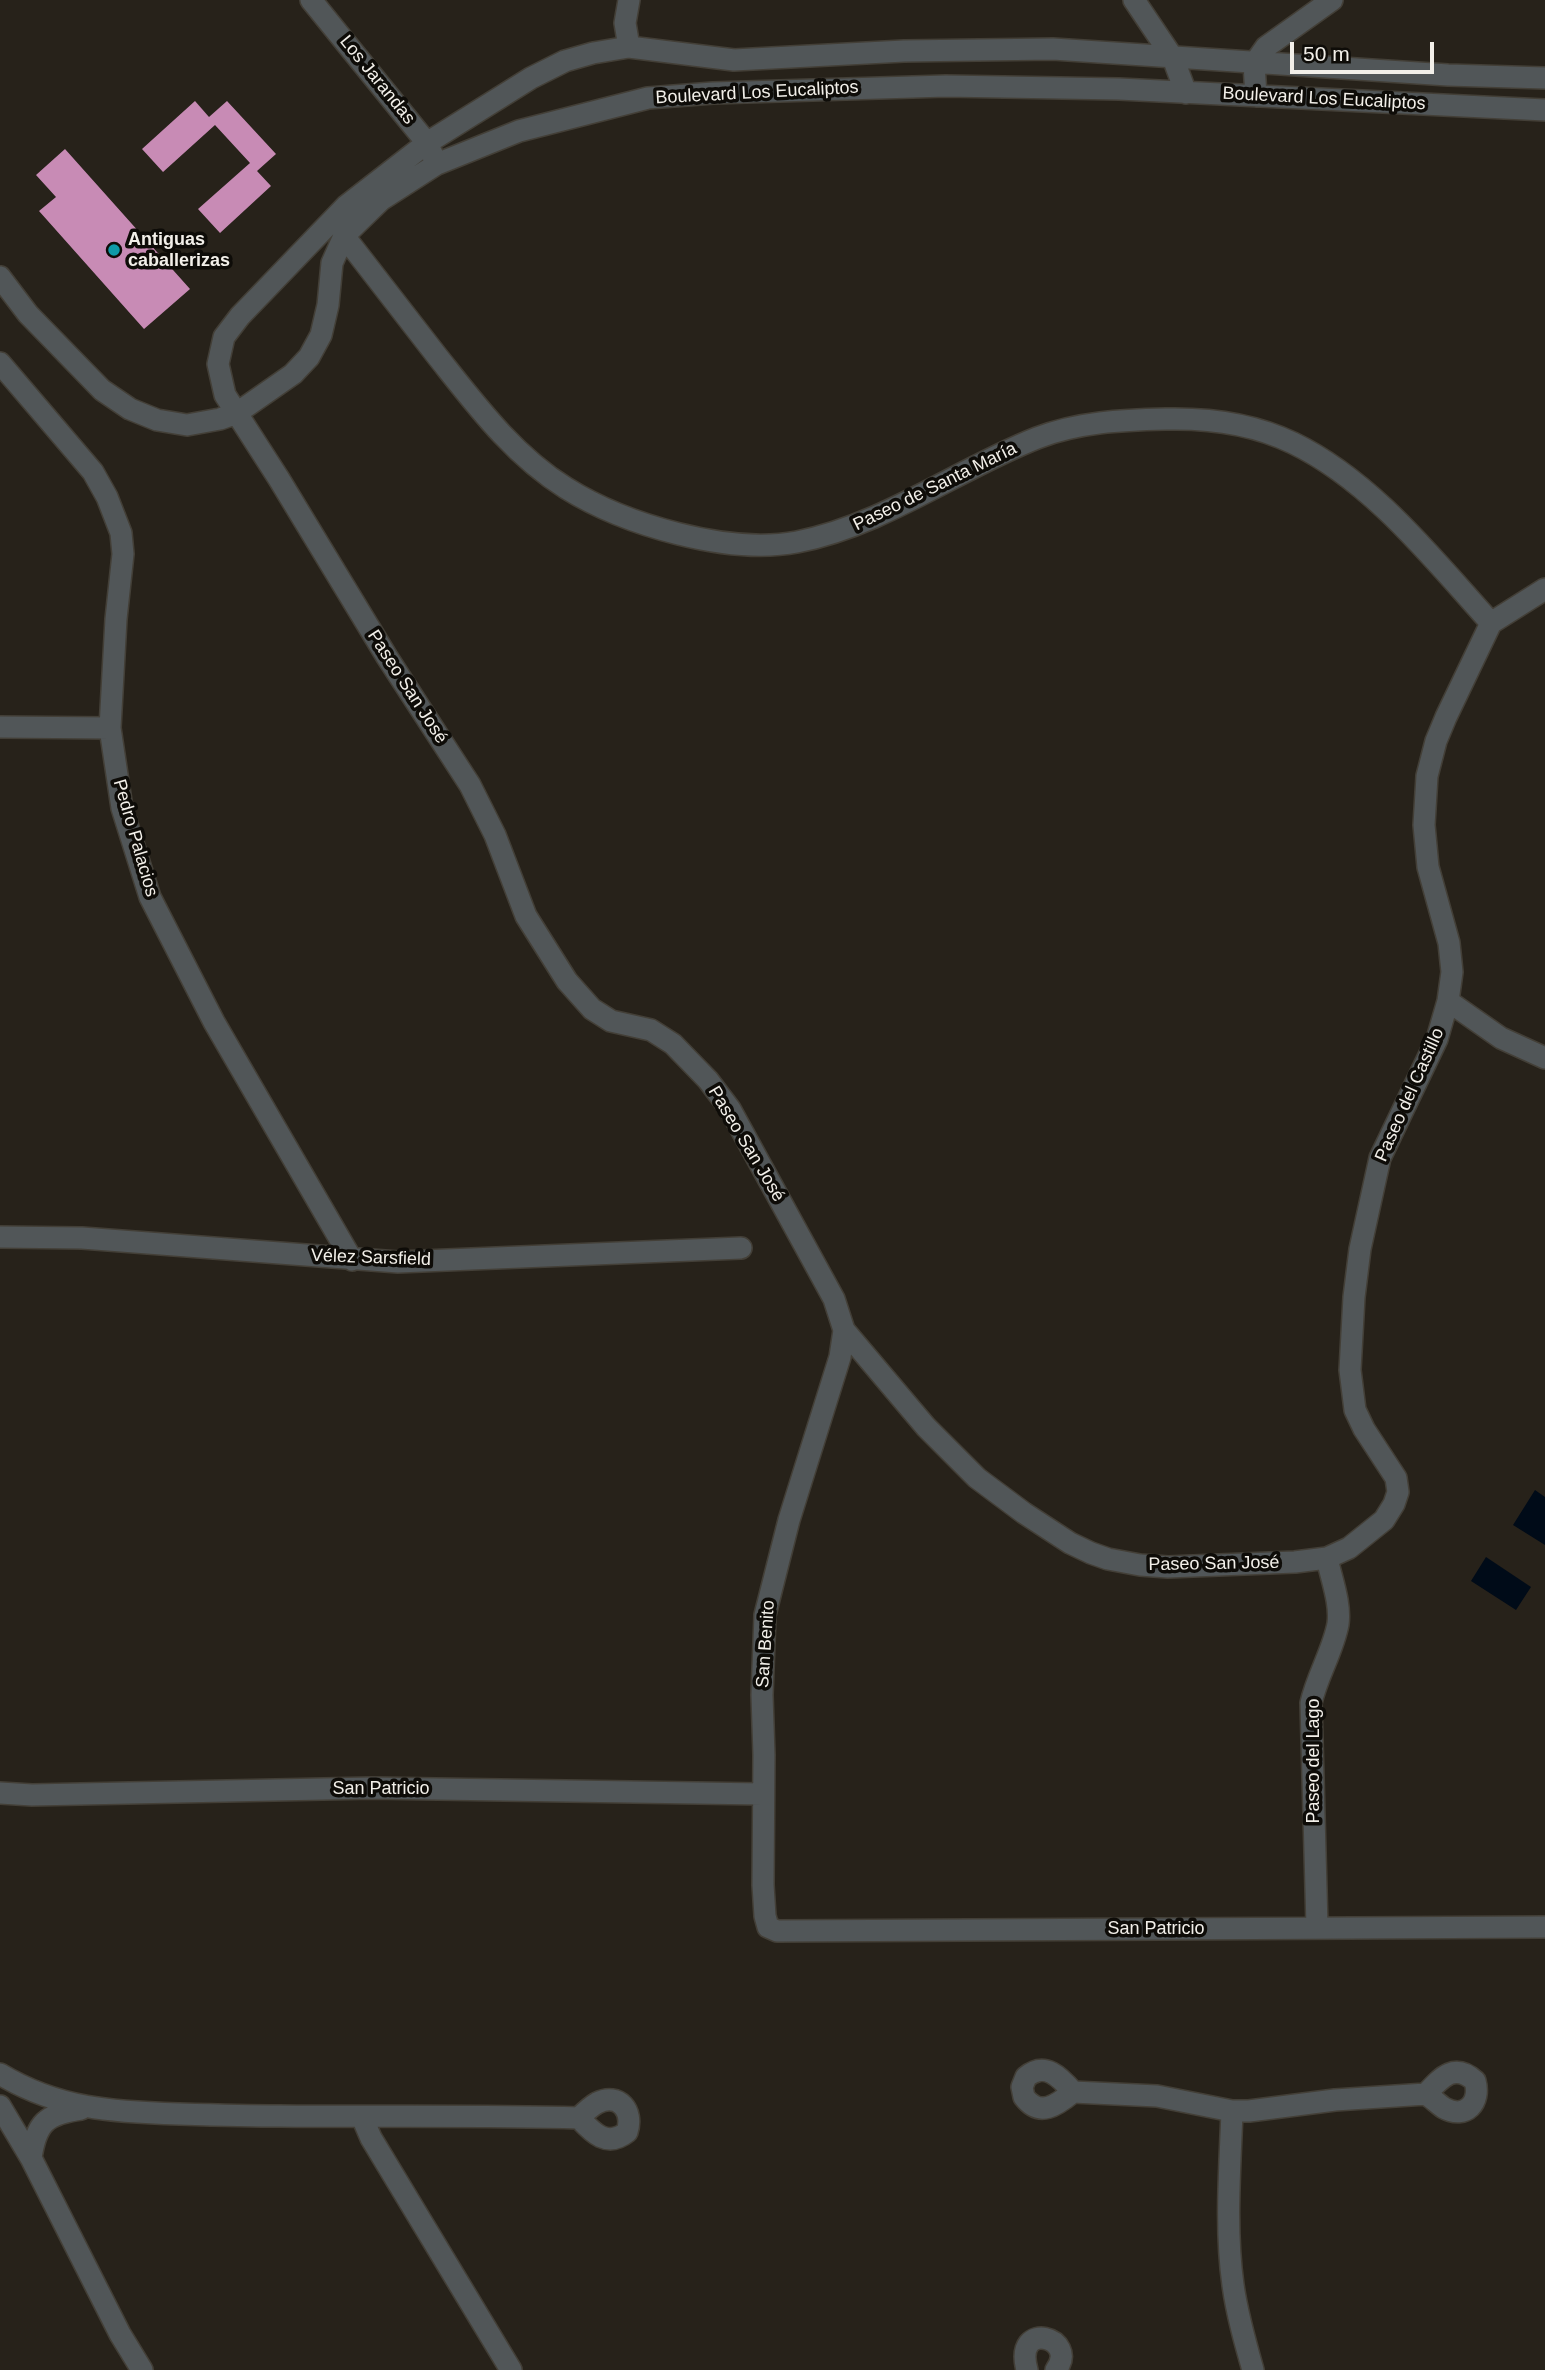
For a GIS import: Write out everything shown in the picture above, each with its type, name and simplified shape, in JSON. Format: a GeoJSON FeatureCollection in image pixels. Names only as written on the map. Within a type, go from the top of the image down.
{"type":"FeatureCollection","features":[{"type":"Feature","properties":{"kind":"street","name":"Los Jarandas"},"geometry":{"type":"LineString","coordinates":[[311,0],[427,143],[437,164]]}},
{"type":"Feature","properties":{"kind":"street"},"geometry":{"type":"LineString","coordinates":[[629,0],[625,23],[629,47]]}},
{"type":"Feature","properties":{"kind":"street"},"geometry":{"type":"LineString","coordinates":[[1134,0],[1173,58],[1186,93]]}},
{"type":"Feature","properties":{"kind":"street"},"geometry":{"type":"LineString","coordinates":[[1256,96],[1254,64],[1266,47],[1332,0]]}},
{"type":"Feature","properties":{"kind":"street","name":"Boulevard Los Eucaliptos"},"geometry":{"type":"LineString","coordinates":[[1545,78],[1254,64],[1053,49],[904,51],[734,60],[629,47],[593,53],[565,61],[531,78],[427,143],[346,206],[240,316],[224,337],[218,364],[225,395],[237,412],[293,374],[309,357],[321,335],[328,305],[332,263],[344,236],[381,200],[437,164],[519,131],[648,97],[946,86],[1119,89],[1545,110]]}},
{"type":"Feature","properties":{"kind":"street","name":"Paseo de Santa María"},"geometry":{"type":"LineString","coordinates":[[344,236],[487,420],[528,461],[567,489],[609,511],[669,532],[745,545],[794,542],[849,528],[1039,437],[1110,420],[1185,419],[1224,422],[1266,431],[1329,464],[1395,517],[1491,622]]}},
{"type":"Feature","properties":{"kind":"street"},"geometry":{"type":"LineString","coordinates":[[0,276],[29,314],[102,390],[130,409],[157,420],[187,425],[220,419],[237,412]]}},
{"type":"Feature","properties":{"kind":"street","name":"Pedro Palacios"},"geometry":{"type":"LineString","coordinates":[[0,363],[93,472],[107,497],[121,533],[123,554],[110,728],[122,808],[150,897],[214,1022],[352,1259]]}},
{"type":"Feature","properties":{"kind":"street","name":"Paseo San José"},"geometry":{"type":"LineString","coordinates":[[237,412],[387,657],[470,785],[495,835],[526,916],[567,981],[592,1009],[611,1021],[651,1030],[673,1044],[708,1080],[730,1109],[834,1299],[844,1330],[926,1427],[976,1478],[1024,1513],[1080,1548],[1108,1559],[1168,1567],[1295,1562],[1327,1558]]}},
{"type":"Feature","properties":{"kind":"street"},"geometry":{"type":"LineString","coordinates":[[1491,622],[1545,589]]}},
{"type":"Feature","properties":{"kind":"street","name":"Paseo del Castillo"},"geometry":{"type":"LineString","coordinates":[[1327,1558],[1349,1548],[1378,1526],[1394,1504],[1398,1492],[1396,1478],[1364,1429],[1355,1410],[1350,1370],[1354,1297],[1360,1249],[1380,1158],[1437,1039],[1448,1000],[1452,972],[1449,943],[1429,867],[1424,825],[1425,795],[1436,741],[1491,622]]}},
{"type":"Feature","properties":{"kind":"street"},"geometry":{"type":"LineString","coordinates":[[0,727],[110,728]]}},
{"type":"Feature","properties":{"kind":"street"},"geometry":{"type":"LineString","coordinates":[[1448,1000],[1501,1038],[1545,1058]]}},
{"type":"Feature","properties":{"kind":"street","name":"Vélez Sarsfield"},"geometry":{"type":"LineString","coordinates":[[0,1237],[82,1238],[398,1262],[741,1248]]}},
{"type":"Feature","properties":{"kind":"street","name":"San Benito"},"geometry":{"type":"LineString","coordinates":[[768,1927],[763,1885],[763,1635],[768,1599],[789,1520],[840,1357],[844,1330]]}},
{"type":"Feature","properties":{"kind":"street","name":"Paseo del Lago"},"geometry":{"type":"LineString","coordinates":[[1317,1927],[1311,1703],[1338,1623],[1338,1606],[1327,1558]]}},
{"type":"Feature","properties":{"kind":"street","name":"San Patricio"},"geometry":{"type":"LineString","coordinates":[[0,1793],[32,1795],[372,1788],[762,1794]]}},
{"type":"Feature","properties":{"kind":"street","name":"San Patricio"},"geometry":{"type":"LineString","coordinates":[[768,1927],[777,1931],[1545,1927]]}},
{"type":"Feature","properties":{"kind":"street"},"geometry":{"type":"LineString","coordinates":[[0,2074],[25,2089],[50,2099],[120,2113],[579,2118]]}},
{"type":"Feature","properties":{"kind":"street"},"geometry":{"type":"LineString","coordinates":[[1073,2092],[1177,2098],[1232,2110],[1262,2111],[1335,2100],[1426,2094]]}},
{"type":"Feature","properties":{"kind":"street"},"geometry":{"type":"LineString","coordinates":[[0,2106],[32,2158],[120,2334],[142,2370]]}},
{"type":"Feature","properties":{"kind":"street"},"geometry":{"type":"LineString","coordinates":[[32,2158],[35,2136],[51,2116],[86,2108]]}},
{"type":"Feature","properties":{"kind":"street"},"geometry":{"type":"LineString","coordinates":[[1232,2110],[1229,2172],[1233,2284],[1241,2328],[1253,2370]]}},
{"type":"Feature","properties":{"kind":"street"},"geometry":{"type":"LineString","coordinates":[[362,2117],[371,2138],[511,2370]]}},
{"type":"Feature","properties":{"kind":"street"},"geometry":{"type":"LineString","coordinates":[[1027,2370],[1025,2348],[1040,2337],[1051,2339],[1062,2355],[1056,2370]]}},
{"type":"Feature","properties":{"kind":"water"},"geometry":{"type":"Polygon","coordinates":[[[1535,1490],[1545,1497],[1545,1545],[1513,1525],[1535,1490]]]}},
{"type":"Feature","properties":{"kind":"water"},"geometry":{"type":"Polygon","coordinates":[[[1486,1557],[1531,1587],[1516,1610],[1471,1581],[1486,1557]]]}},
{"type":"Feature","properties":{"kind":"building"},"geometry":{"type":"Polygon","coordinates":[[[195,101],[209,117],[227,101],[276,154],[257,171],[271,186],[220,233],[198,209],[250,163],[215,125],[163,172],[142,149],[195,101]]]}},
{"type":"Feature","properties":{"kind":"building","name":"Antiguas caballerizas"},"geometry":{"type":"Polygon","coordinates":[[[65,149],[190,289],[144,329],[39,211],[56,197],[36,175],[65,149]]]}},
{"type":"Feature","properties":{"kind":"place","name":"Antiguas caballerizas"},"geometry":{"type":"Point","coordinates":[114,250]}}]}
